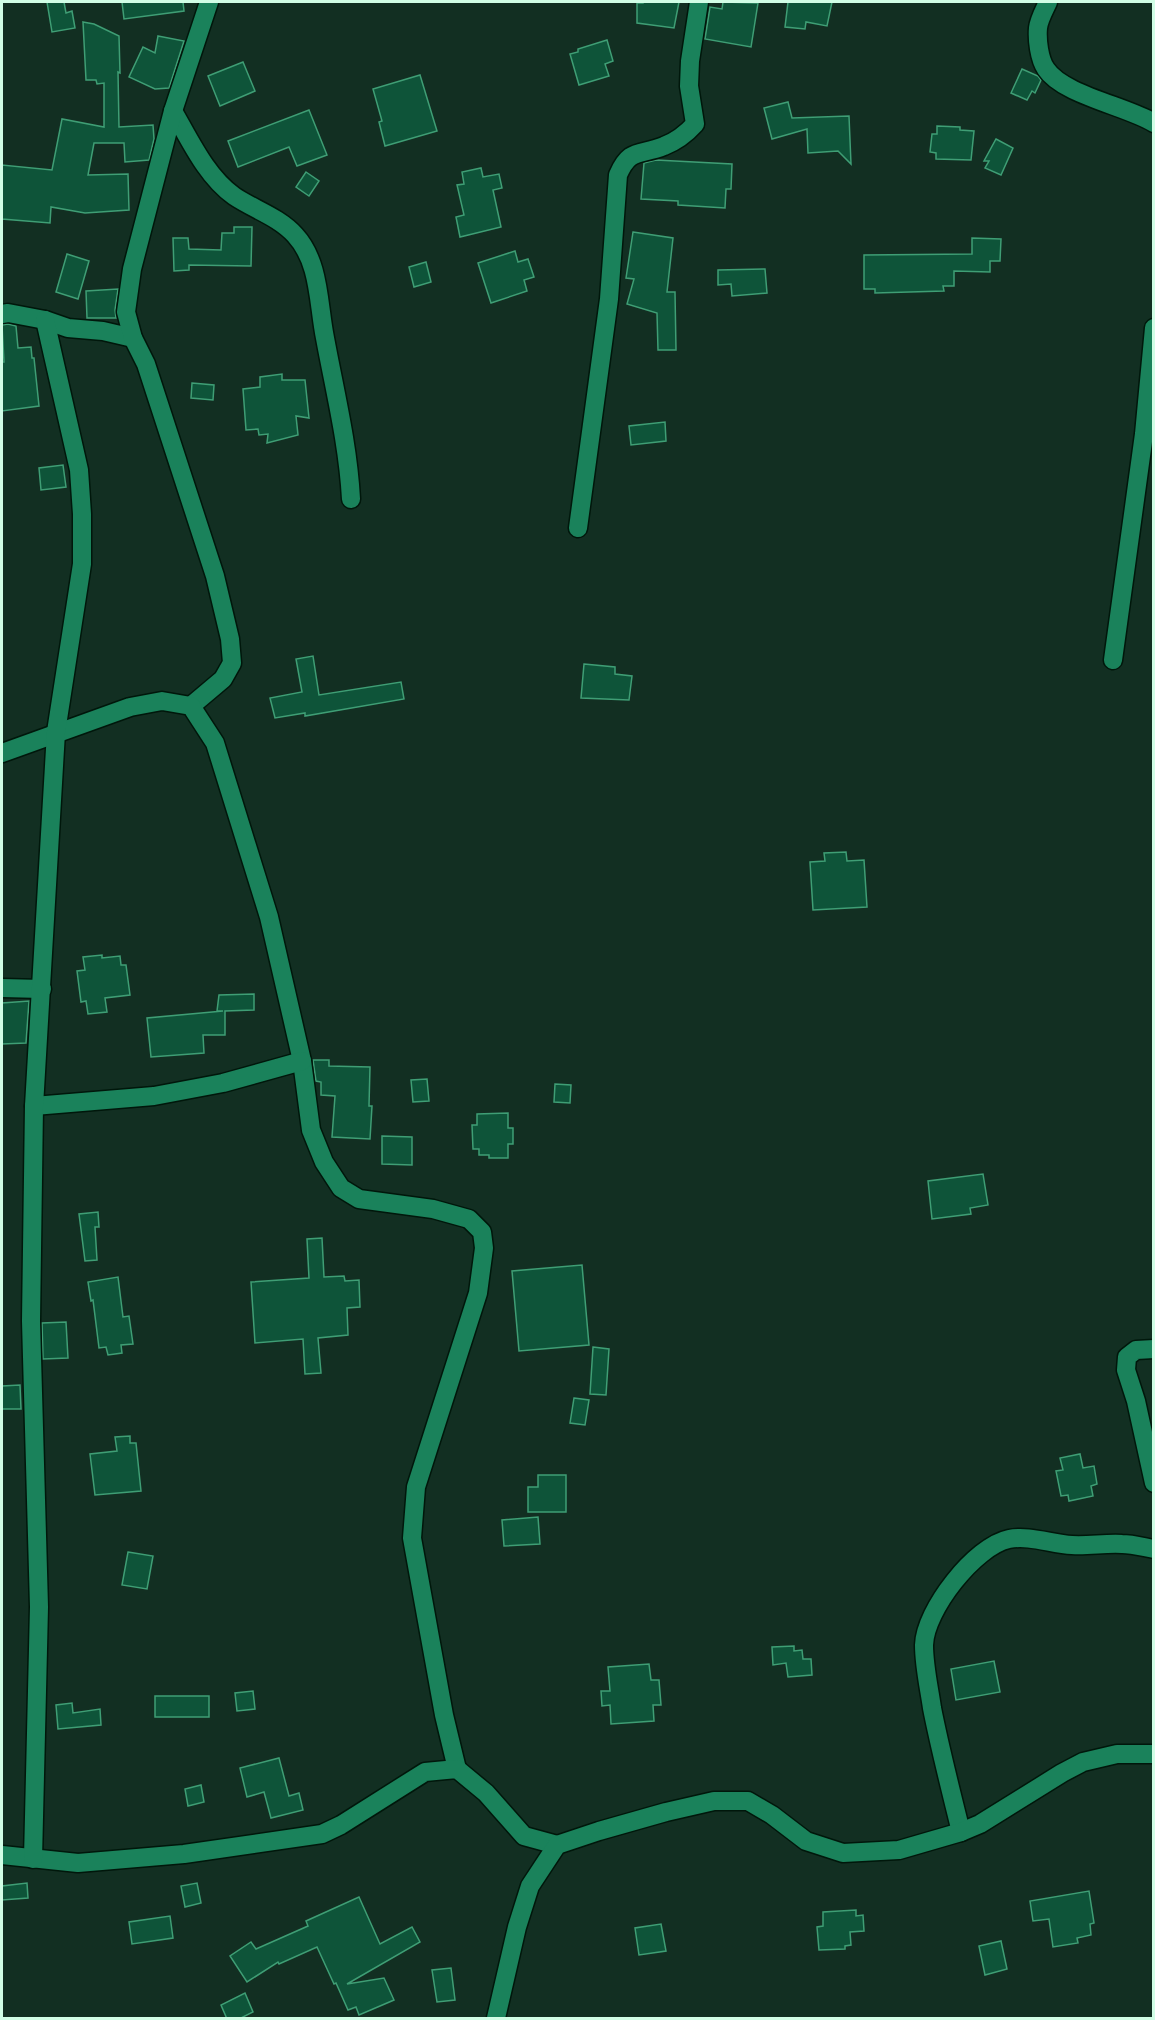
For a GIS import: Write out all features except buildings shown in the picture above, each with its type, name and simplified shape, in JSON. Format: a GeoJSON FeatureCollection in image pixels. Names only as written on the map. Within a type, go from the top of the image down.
{"type":"FeatureCollection","features":[{"type":"Feature","properties":{"kind":"street"},"geometry":{"type":"LineString","coordinates":[[191,706],[223,679],[232,663],[230,639],[215,576],[146,364],[133,338],[126,312],[132,269],[173,111],[209,2]]}},
{"type":"Feature","properties":{"kind":"street"},"geometry":{"type":"LineString","coordinates":[[578,528],[609,299],[618,175],[624,162],[632,155],[663,147],[683,136],[695,124],[689,86],[690,61],[699,2]]}},
{"type":"Feature","properties":{"kind":"street"},"geometry":{"type":"LineString","coordinates":[[1048,2],[1038,26],[1039,50],[1046,69],[1059,81],[1086,95],[1141,115],[1154,123]]}},
{"type":"Feature","properties":{"kind":"street"},"geometry":{"type":"LineString","coordinates":[[173,111],[210,172],[233,195],[268,215],[294,234],[309,254],[316,279],[345,436],[351,499]]}},
{"type":"Feature","properties":{"kind":"street"},"geometry":{"type":"LineString","coordinates":[[2,314],[45,320],[68,328],[103,331],[133,338]]}},
{"type":"Feature","properties":{"kind":"street"},"geometry":{"type":"LineString","coordinates":[[33,1859],[39,1607],[31,1321],[34,1106],[56,732],[82,564],[79,470],[45,320]]}},
{"type":"Feature","properties":{"kind":"street"},"geometry":{"type":"LineString","coordinates":[[1113,660],[1144,434],[1154,328]]}},
{"type":"Feature","properties":{"kind":"street"},"geometry":{"type":"LineString","coordinates":[[2,753],[130,707],[162,700],[191,706],[215,743],[266,906],[302,1061],[311,1130],[324,1162],[341,1188],[359,1198],[433,1209],[469,1219],[482,1232],[484,1248],[478,1293],[416,1487],[412,1538],[444,1715],[457,1769],[486,1793],[524,1836],[557,1845],[610,1827],[714,1801],[748,1801],[772,1815],[807,1841],[843,1853],[899,1850],[961,1832],[980,1824],[1083,1762],[1117,1754],[1154,1755]]}},
{"type":"Feature","properties":{"kind":"street"},"geometry":{"type":"LineString","coordinates":[[2,988],[42,989]]}},
{"type":"Feature","properties":{"kind":"street"},"geometry":{"type":"LineString","coordinates":[[34,1106],[154,1096],[224,1083],[302,1061]]}},
{"type":"Feature","properties":{"kind":"street"},"geometry":{"type":"LineString","coordinates":[[1154,1349],[1136,1350],[1127,1357],[1126,1370],[1136,1401],[1154,1483]]}},
{"type":"Feature","properties":{"kind":"street"},"geometry":{"type":"LineString","coordinates":[[961,1832],[938,1739],[925,1667],[924,1641],[947,1590],[971,1562],[1008,1539],[1021,1538],[1071,1545],[1124,1544],[1154,1549]]}},
{"type":"Feature","properties":{"kind":"street"},"geometry":{"type":"LineString","coordinates":[[2,1855],[78,1863],[184,1854],[322,1834],[341,1825],[425,1772],[457,1769]]}},
{"type":"Feature","properties":{"kind":"street"},"geometry":{"type":"LineString","coordinates":[[496,2019],[517,1927],[530,1886],[557,1845]]}}]}
